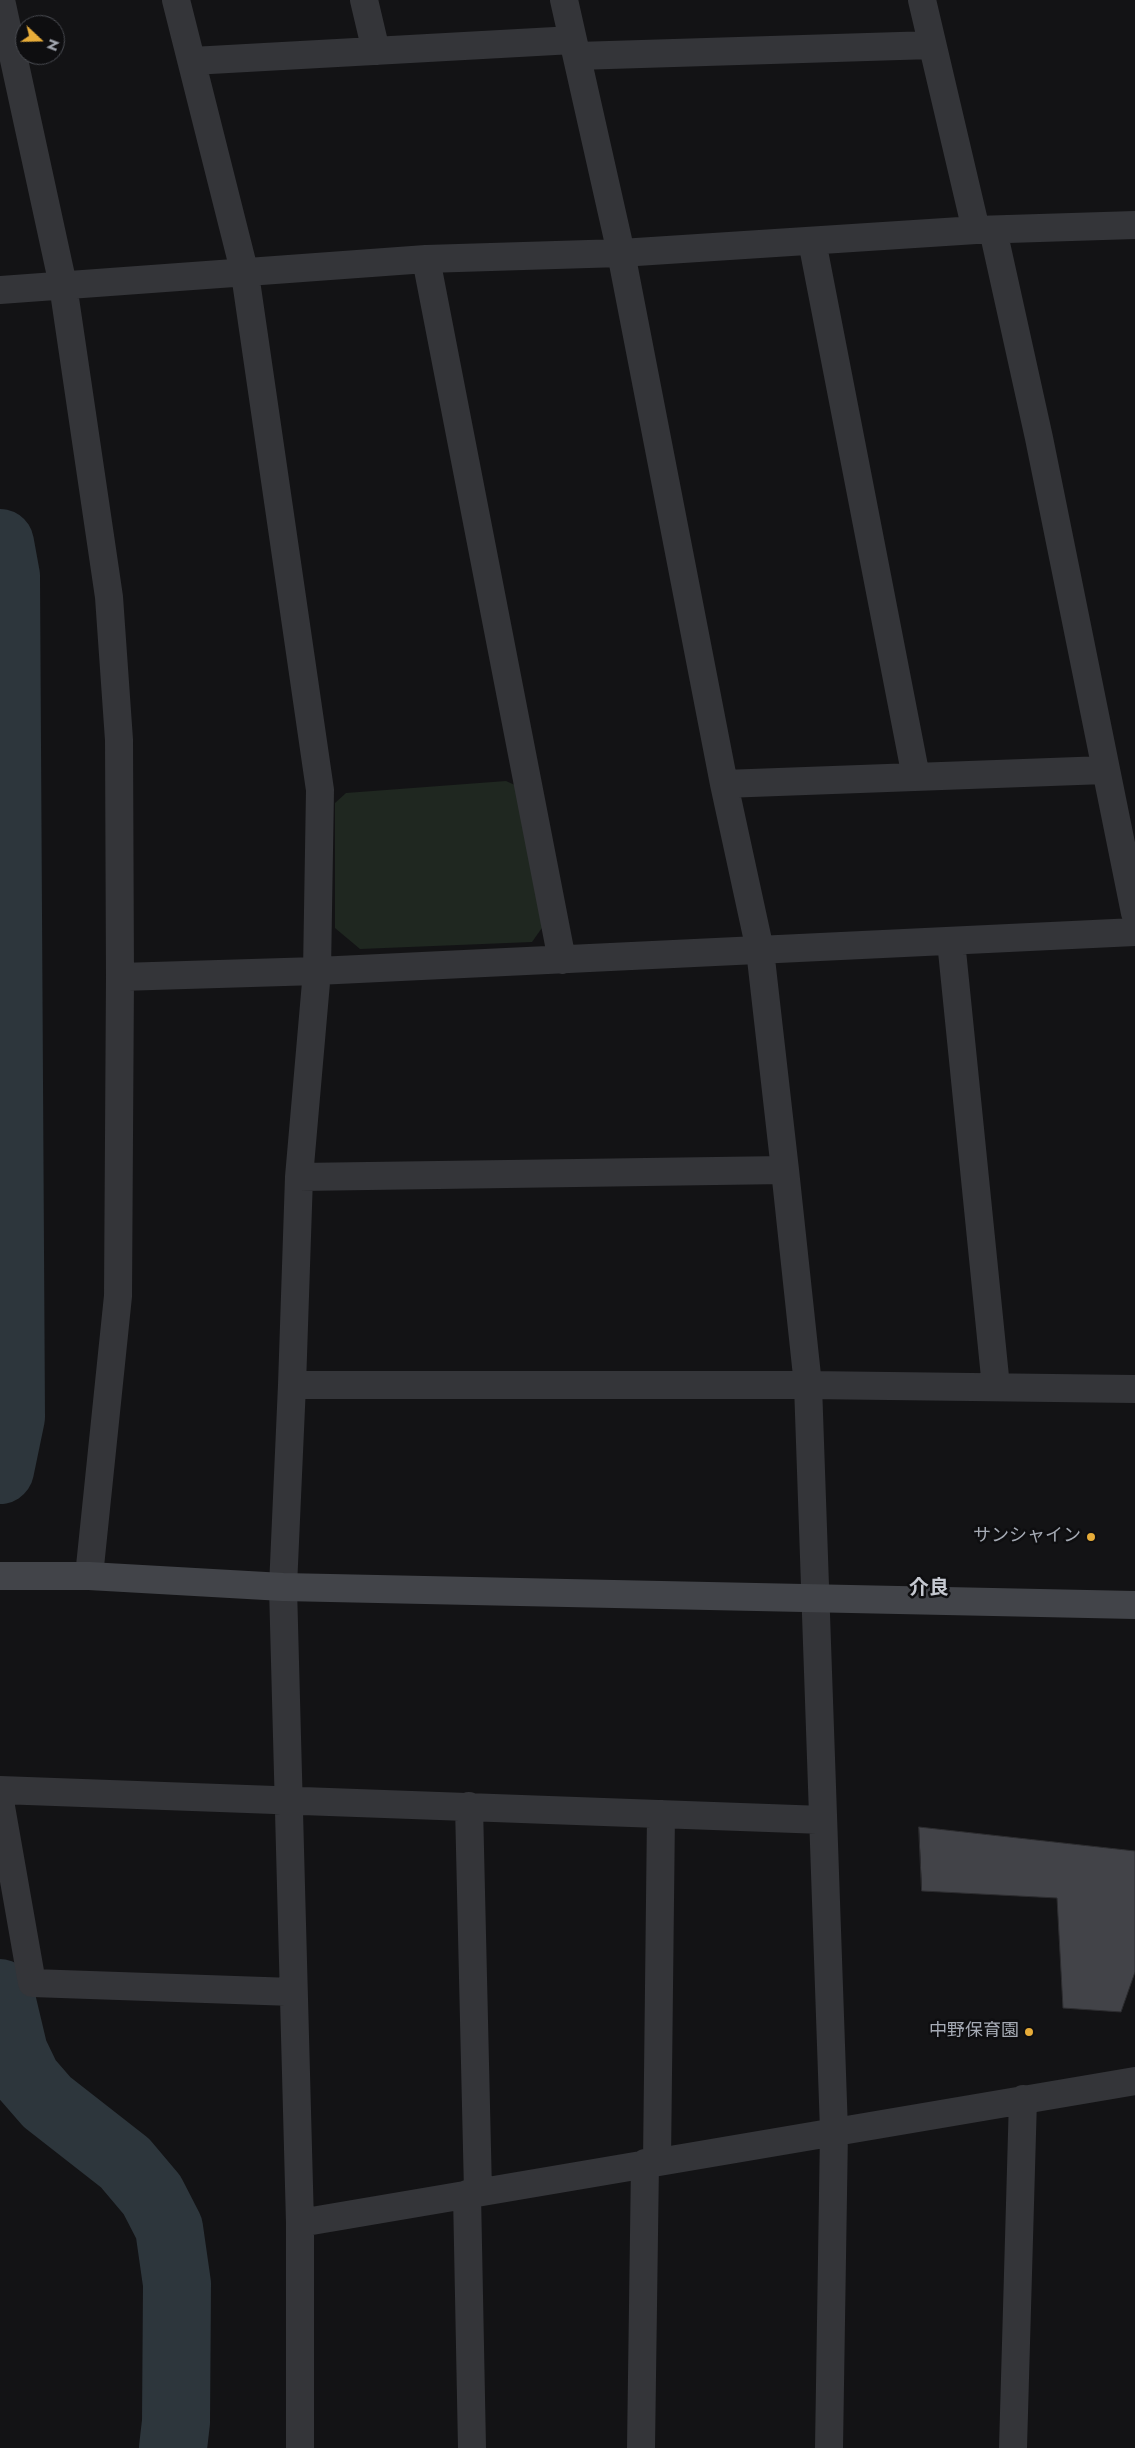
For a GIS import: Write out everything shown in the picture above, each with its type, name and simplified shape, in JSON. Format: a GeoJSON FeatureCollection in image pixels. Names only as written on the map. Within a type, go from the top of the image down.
{"type":"FeatureCollection","features":[{"type":"Feature","properties":{"kind":"street"},"geometry":{"type":"LineString","coordinates":[[1,0],[63,285],[110,597],[119,740],[118,1296],[89,1576]]}},
{"type":"Feature","properties":{"kind":"street"},"geometry":{"type":"LineString","coordinates":[[176,0],[245,274],[320,790],[317,971],[299,1176],[292,1386],[282,1588],[300,2223],[300,2448]]}},
{"type":"Feature","properties":{"kind":"street"},"geometry":{"type":"LineString","coordinates":[[364,0],[376,51]]}},
{"type":"Feature","properties":{"kind":"street"},"geometry":{"type":"LineString","coordinates":[[564,0],[621,253],[724,784],[760,950],[785,1170],[808,1385],[834,2131],[829,2448]]}},
{"type":"Feature","properties":{"kind":"street"},"geometry":{"type":"LineString","coordinates":[[922,0],[932,45],[985,230],[1039,438],[1135,913]]}},
{"type":"Feature","properties":{"kind":"street"},"geometry":{"type":"LineString","coordinates":[[192,61],[376,51],[932,45]]}},
{"type":"Feature","properties":{"kind":"street"},"geometry":{"type":"LineString","coordinates":[[0,290],[245,274],[426,259],[621,253],[985,230],[1135,225]]}},
{"type":"Feature","properties":{"kind":"street"},"geometry":{"type":"LineString","coordinates":[[812,241],[916,777]]}},
{"type":"Feature","properties":{"kind":"street"},"geometry":{"type":"LineString","coordinates":[[426,259],[562,960]]}},
{"type":"Feature","properties":{"kind":"street"},"geometry":{"type":"LineString","coordinates":[[724,784],[1105,770]]}},
{"type":"Feature","properties":{"kind":"street"},"geometry":{"type":"LineString","coordinates":[[120,977],[317,971],[1135,932]]}},
{"type":"Feature","properties":{"kind":"street"},"geometry":{"type":"LineString","coordinates":[[951,941],[996,1387]]}},
{"type":"Feature","properties":{"kind":"street"},"geometry":{"type":"LineString","coordinates":[[299,1176],[785,1170]]}},
{"type":"Feature","properties":{"kind":"street"},"geometry":{"type":"LineString","coordinates":[[292,1386],[808,1385],[1135,1389]]}},
{"type":"Feature","properties":{"kind":"street"},"geometry":{"type":"LineString","coordinates":[[0,1576],[89,1576],[282,1588],[815,1597],[1135,1605]]}},
{"type":"Feature","properties":{"kind":"street"},"geometry":{"type":"LineString","coordinates":[[0,1790],[823,1820]]}},
{"type":"Feature","properties":{"kind":"street"},"geometry":{"type":"LineString","coordinates":[[0,1801],[32,1983],[293,1992]]}},
{"type":"Feature","properties":{"kind":"street"},"geometry":{"type":"LineString","coordinates":[[469,1806],[472,2448]]}},
{"type":"Feature","properties":{"kind":"street"},"geometry":{"type":"LineString","coordinates":[[641,2448],[661,1814]]}},
{"type":"Feature","properties":{"kind":"street"},"geometry":{"type":"LineString","coordinates":[[300,2223],[1135,2081]]}},
{"type":"Feature","properties":{"kind":"street"},"geometry":{"type":"LineString","coordinates":[[1014,2448],[1022,2099]]}},
{"type":"Feature","properties":{"kind":"shaded area"},"geometry":{"type":"Polygon","coordinates":[[[506,781],[517,786],[544,925],[532,942],[360,949],[335,928],[335,803],[346,793],[506,781]]]}},
{"type":"Feature","properties":{"kind":"building","name":"中野保育園"},"geometry":{"type":"Polygon","coordinates":[[[919,1827],[1135,1851],[1135,1972],[1121,2012],[1063,2008],[1057,1898],[922,1891],[919,1827]]]}},
{"type":"Feature","properties":{"kind":"waterway"},"geometry":{"type":"LineString","coordinates":[[0,543],[6,576],[11,1417],[0,1470]]}},
{"type":"Feature","properties":{"kind":"waterway"},"geometry":{"type":"LineString","coordinates":[[0,1993],[14,2052],[27,2079],[47,2102],[125,2163],[152,2195],[169,2228],[177,2284],[176,2422],[173,2448]]}},
{"type":"Feature","properties":{"kind":"place","name":"サンシャイン"},"geometry":{"type":"Point","coordinates":[1091,1537]}},
{"type":"Feature","properties":{"kind":"place","name":"中野保育園"},"geometry":{"type":"Point","coordinates":[1029,2032]}},
{"type":"Feature","properties":{"kind":"district","name":"介良"},"geometry":{"type":"Point","coordinates":[929,1589]}}]}
